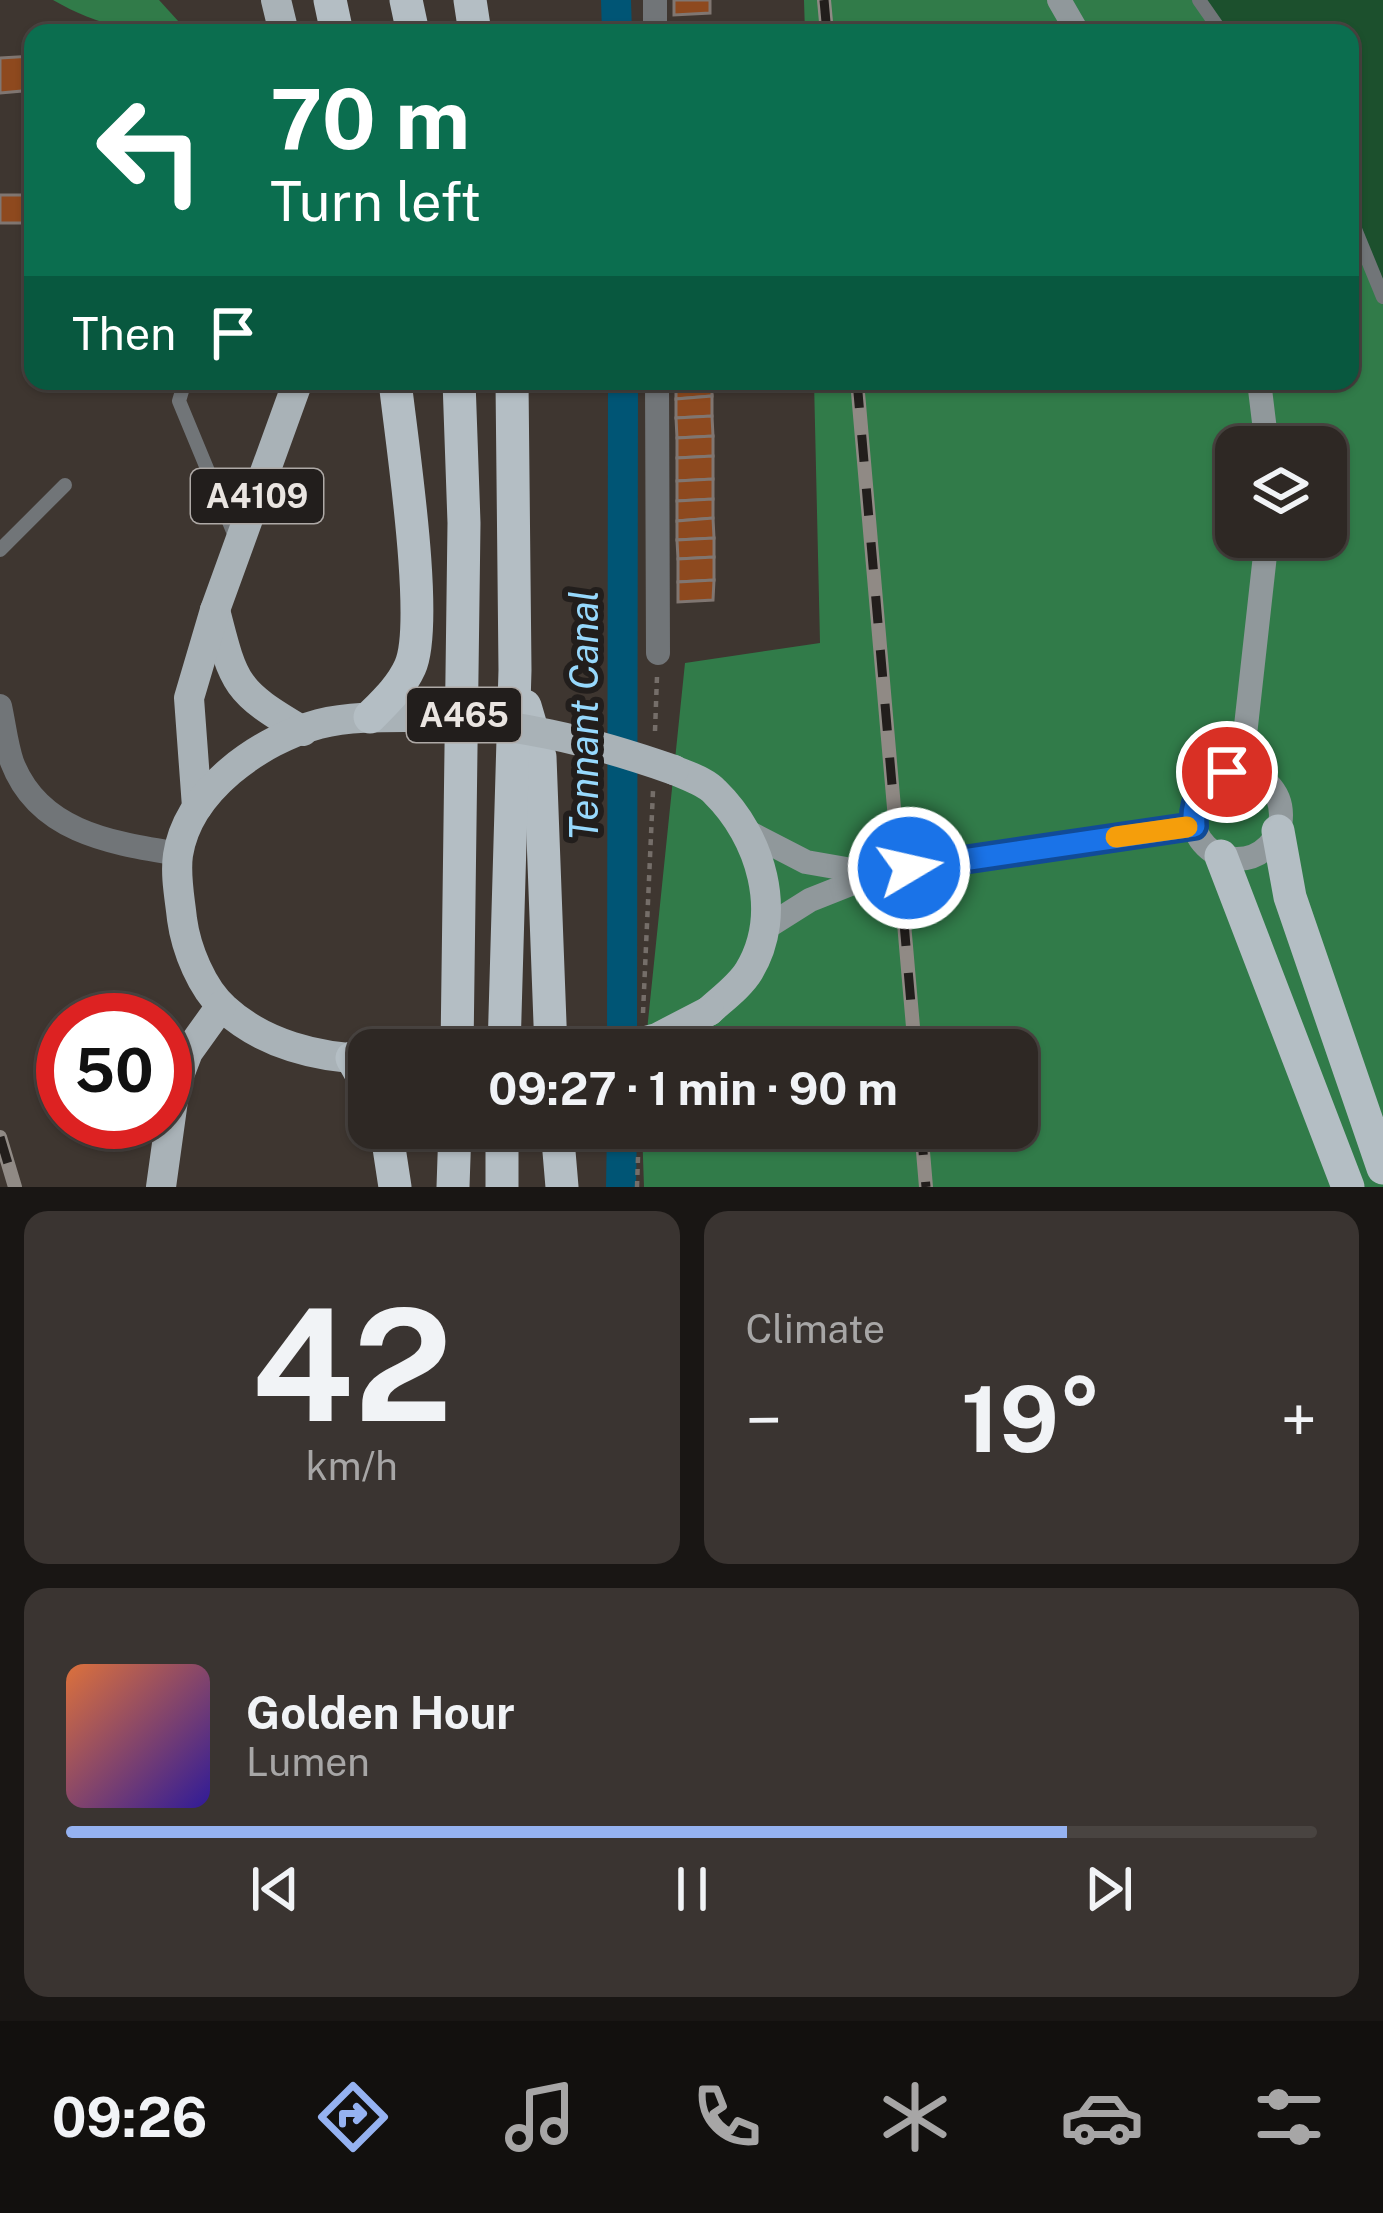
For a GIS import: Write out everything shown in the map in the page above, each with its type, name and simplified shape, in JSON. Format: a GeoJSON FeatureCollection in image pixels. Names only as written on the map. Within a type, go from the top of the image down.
{"type":"FeatureCollection","features":[{"type":"Feature","properties":{"kind":"highway","name":"A465"},"geometry":{"type":"LineString","coordinates":[[370,717],[396,691],[411,664],[417,637],[396,390]]}},
{"type":"Feature","properties":{"kind":"highway","name":"A465"},"geometry":{"type":"LineString","coordinates":[[457,1029],[464,571],[459,390]]}},
{"type":"Feature","properties":{"kind":"highway","name":"A465"},"geometry":{"type":"LineString","coordinates":[[505,1029],[514,670],[512,390]]}},
{"type":"Feature","properties":{"kind":"highway","name":"A465"},"geometry":{"type":"LineString","coordinates":[[514,670],[540,758],[550,1029]]}},
{"type":"Feature","properties":{"kind":"highway"},"geometry":{"type":"LineString","coordinates":[[1278,831],[1290,897],[1383,1168]]}},
{"type":"Feature","properties":{"kind":"highway"},"geometry":{"type":"LineString","coordinates":[[1221,856],[1348,1187]]}},
{"type":"Feature","properties":{"kind":"highway"},"geometry":{"type":"LineString","coordinates":[[389,1149],[395,1187]]}},
{"type":"Feature","properties":{"kind":"highway"},"geometry":{"type":"LineString","coordinates":[[453,1187],[454,1149]]}},
{"type":"Feature","properties":{"kind":"highway"},"geometry":{"type":"LineString","coordinates":[[502,1149],[502,1187]]}},
{"type":"Feature","properties":{"kind":"highway"},"geometry":{"type":"LineString","coordinates":[[559,1149],[562,1187]]}},
{"type":"Feature","properties":{"kind":"main road","name":"A4109"},"geometry":{"type":"LineString","coordinates":[[215,610],[295,390]]}},
{"type":"Feature","properties":{"kind":"main road"},"geometry":{"type":"LineString","coordinates":[[1260,390],[1265,426]]}},
{"type":"Feature","properties":{"kind":"main road"},"geometry":{"type":"LineString","coordinates":[[1241,771],[1265,558]]}},
{"type":"Feature","properties":{"kind":"main road"},"geometry":{"type":"LineString","coordinates":[[215,610],[231,674],[261,706],[303,730]]}},
{"type":"Feature","properties":{"kind":"main road"},"geometry":{"type":"LineString","coordinates":[[197,807],[189,698],[215,610]]}},
{"type":"Feature","properties":{"kind":"main road"},"geometry":{"type":"LineString","coordinates":[[348,1064],[289,1047],[221,1006],[184,938],[178,854],[197,807],[227,773],[275,741],[303,730],[370,717],[500,722],[661,762],[712,788],[748,832],[765,880],[764,929],[748,972],[709,1011],[674,1029]]}},
{"type":"Feature","properties":{"kind":"main road"},"geometry":{"type":"LineString","coordinates":[[1227,772],[1254,774],[1274,791],[1280,804],[1278,831],[1261,852],[1235,859],[1221,856],[1194,826],[1193,812],[1204,786],[1227,772]]}},
{"type":"Feature","properties":{"kind":"main road"},"geometry":{"type":"LineString","coordinates":[[764,929],[810,900],[875,874],[1194,826]]}},
{"type":"Feature","properties":{"kind":"main road"},"geometry":{"type":"LineString","coordinates":[[748,832],[806,862],[875,874]]}},
{"type":"Feature","properties":{"kind":"main road"},"geometry":{"type":"LineString","coordinates":[[161,1187],[175,1086],[188,1052],[221,1006]]}},
{"type":"Feature","properties":{"kind":"street"},"geometry":{"type":"LineString","coordinates":[[657,390],[658,653]]}},
{"type":"Feature","properties":{"kind":"street"},"geometry":{"type":"LineString","coordinates":[[0,706],[11,759],[23,785],[49,814],[104,841],[178,854]]}},
{"type":"Feature","properties":{"kind":"lane"},"geometry":{"type":"LineString","coordinates":[[1359,239],[1383,296]]}},
{"type":"Feature","properties":{"kind":"lane"},"geometry":{"type":"LineString","coordinates":[[182,390],[179,401],[239,546]]}},
{"type":"Feature","properties":{"kind":"lane"},"geometry":{"type":"LineString","coordinates":[[0,550],[65,485]]}},
{"type":"Feature","properties":{"kind":"path"},"geometry":{"type":"LineString","coordinates":[[643,1027],[661,762],[658,653]]}},
{"type":"Feature","properties":{"kind":"path"},"geometry":{"type":"LineString","coordinates":[[637,1187],[638,1149]]}},
{"type":"Feature","properties":{"kind":"green space"},"geometry":{"type":"Polygon","coordinates":[[[53,0],[159,0],[181,24],[109,24],[53,0]]]}},
{"type":"Feature","properties":{"kind":"green space"},"geometry":{"type":"Polygon","coordinates":[[[804,0],[1199,0],[1216,24],[805,24],[804,0]]]}},
{"type":"Feature","properties":{"kind":"green space"},"geometry":{"type":"Polygon","coordinates":[[[1199,0],[1383,0],[1383,296],[1359,239],[1359,24],[1216,24],[1199,0]]]}},
{"type":"Feature","properties":{"kind":"green space"},"geometry":{"type":"Polygon","coordinates":[[[1359,239],[1383,297],[1383,1187],[644,1187],[643,1149],[1038,1149],[1038,1029],[647,1029],[685,663],[820,643],[814,390],[1359,390],[1359,239]]]}},
{"type":"Feature","properties":{"kind":"building"},"geometry":{"type":"Polygon","coordinates":[[[674,0],[710,0],[710,13],[674,15],[674,0]]]}},
{"type":"Feature","properties":{"kind":"building"},"geometry":{"type":"Polygon","coordinates":[[[24,57],[24,104],[23,91],[0,93],[0,58],[24,57]]]}},
{"type":"Feature","properties":{"kind":"building"},"geometry":{"type":"Polygon","coordinates":[[[0,195],[24,195],[24,223],[0,223],[0,195]]]}},
{"type":"Feature","properties":{"kind":"building"},"geometry":{"type":"Polygon","coordinates":[[[676,390],[712,390],[712,396],[676,399],[676,390]]]}},
{"type":"Feature","properties":{"kind":"building"},"geometry":{"type":"Polygon","coordinates":[[[712,396],[712,416],[676,418],[676,399],[712,396]]]}},
{"type":"Feature","properties":{"kind":"building"},"geometry":{"type":"Polygon","coordinates":[[[712,416],[713,436],[677,438],[676,418],[712,416]]]}},
{"type":"Feature","properties":{"kind":"building"},"geometry":{"type":"Polygon","coordinates":[[[713,436],[713,456],[677,458],[677,438],[713,436]]]}},
{"type":"Feature","properties":{"kind":"building"},"geometry":{"type":"Polygon","coordinates":[[[713,456],[713,479],[677,481],[677,458],[713,456]]]}},
{"type":"Feature","properties":{"kind":"building"},"geometry":{"type":"Polygon","coordinates":[[[713,479],[713,499],[677,501],[677,481],[713,479]]]}},
{"type":"Feature","properties":{"kind":"building"},"geometry":{"type":"Polygon","coordinates":[[[713,499],[713,518],[677,521],[677,501],[713,499]]]}},
{"type":"Feature","properties":{"kind":"building"},"geometry":{"type":"Polygon","coordinates":[[[713,518],[714,538],[677,540],[677,521],[713,518]]]}},
{"type":"Feature","properties":{"kind":"building"},"geometry":{"type":"Polygon","coordinates":[[[714,538],[714,557],[678,559],[677,540],[714,538]]]}},
{"type":"Feature","properties":{"kind":"building"},"geometry":{"type":"Polygon","coordinates":[[[714,557],[714,580],[678,582],[678,559],[714,557]]]}},
{"type":"Feature","properties":{"kind":"building"},"geometry":{"type":"Polygon","coordinates":[[[714,580],[713,600],[678,602],[678,582],[714,580]]]}},
{"type":"Feature","properties":{"kind":"waterway","name":"Tennant Canal"},"geometry":{"type":"LineString","coordinates":[[616,0],[617,24]]}},
{"type":"Feature","properties":{"kind":"waterway","name":"Tennant Canal"},"geometry":{"type":"LineString","coordinates":[[622,1029],[623,390]]}},
{"type":"Feature","properties":{"kind":"waterway","name":"Tennant Canal"},"geometry":{"type":"LineString","coordinates":[[621,1187],[622,1149]]}},
{"type":"Feature","properties":{"kind":"railway"},"geometry":{"type":"LineString","coordinates":[[824,0],[826,24]]}},
{"type":"Feature","properties":{"kind":"railway"},"geometry":{"type":"LineString","coordinates":[[858,390],[913,1029]]}},
{"type":"Feature","properties":{"kind":"railway"},"geometry":{"type":"LineString","coordinates":[[0,1137],[15,1187]]}},
{"type":"Feature","properties":{"kind":"railway"},"geometry":{"type":"LineString","coordinates":[[923,1149],[926,1187]]}},
{"type":"Feature","properties":{"kind":"slow traffic"},"geometry":{"type":"LineString","coordinates":[[1116,837],[1187,827]]}},
{"type":"Feature","properties":{"kind":"route"},"geometry":{"type":"LineString","coordinates":[[909,868],[1194,826],[1196,798],[1214,777],[1227,772]]}}]}
